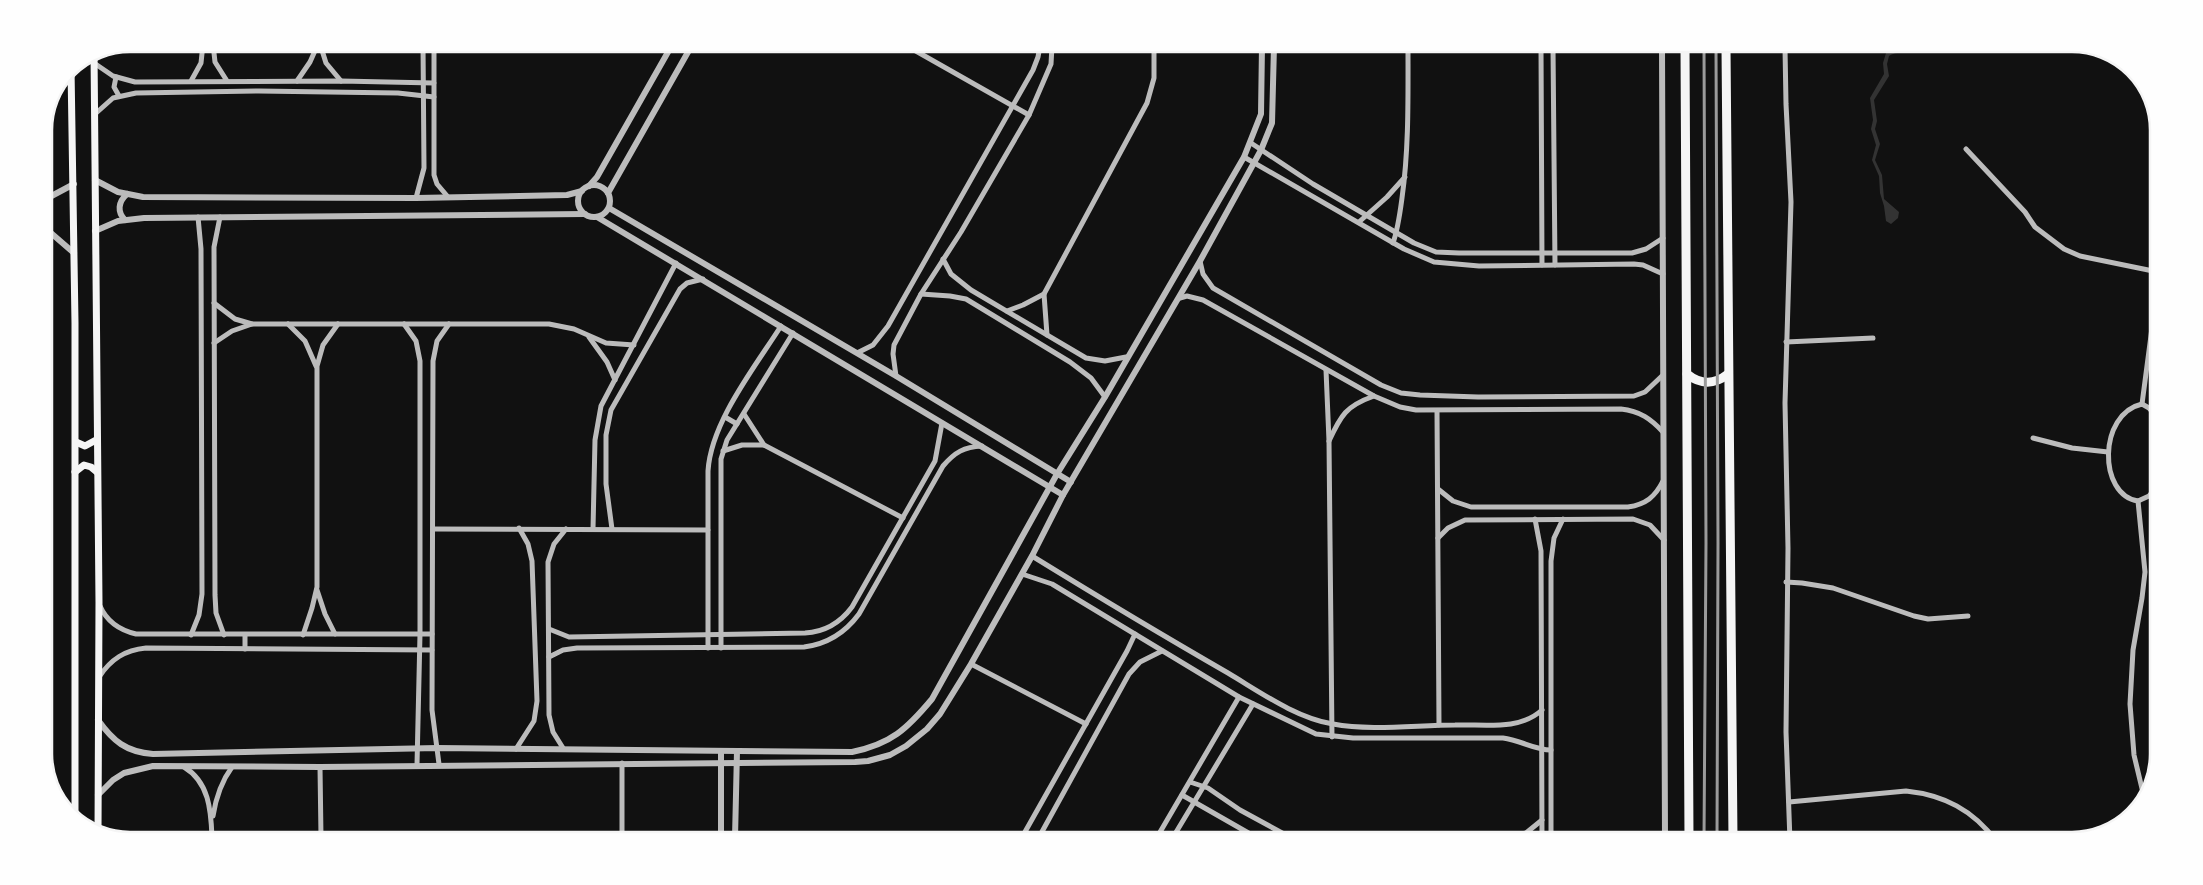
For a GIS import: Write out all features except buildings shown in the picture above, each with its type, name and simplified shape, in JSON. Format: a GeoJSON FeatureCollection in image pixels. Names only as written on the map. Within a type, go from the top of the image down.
{"type":"FeatureCollection","features":[{"type":"Feature","properties":{"kind":"highway"},"geometry":{"type":"LineString","coordinates":[[1685,52],[1689,832]]}},
{"type":"Feature","properties":{"kind":"highway"},"geometry":{"type":"LineString","coordinates":[[1726,52],[1733,832]]}},
{"type":"Feature","properties":{"kind":"highway"},"geometry":{"type":"LineString","coordinates":[[1687,374],[1694,380],[1703,383],[1721,380],[1728,374]]}},
{"type":"Feature","properties":{"kind":"main road"},"geometry":{"type":"LineString","coordinates":[[94,63],[99,602],[98,825]]}},
{"type":"Feature","properties":{"kind":"main road"},"geometry":{"type":"LineString","coordinates":[[68,84],[74,184],[76,442],[75,810]]}},
{"type":"Feature","properties":{"kind":"main road"},"geometry":{"type":"LineString","coordinates":[[76,442],[85,446],[96,440]]}},
{"type":"Feature","properties":{"kind":"main road"},"geometry":{"type":"LineString","coordinates":[[75,472],[84,465],[91,467],[97,472]]}},
{"type":"Feature","properties":{"kind":"street"},"geometry":{"type":"LineString","coordinates":[[191,81],[201,63],[202,52]]}},
{"type":"Feature","properties":{"kind":"street"},"geometry":{"type":"LineString","coordinates":[[214,52],[215,62],[228,81]]}},
{"type":"Feature","properties":{"kind":"street"},"geometry":{"type":"LineString","coordinates":[[297,81],[315,52]]}},
{"type":"Feature","properties":{"kind":"street"},"geometry":{"type":"LineString","coordinates":[[322,52],[326,63],[341,81]]}},
{"type":"Feature","properties":{"kind":"street"},"geometry":{"type":"LineString","coordinates":[[416,198],[424,168],[423,52]]}},
{"type":"Feature","properties":{"kind":"street"},"geometry":{"type":"LineString","coordinates":[[434,52],[434,175],[442,192],[448,198]]}},
{"type":"Feature","properties":{"kind":"street"},"geometry":{"type":"LineString","coordinates":[[95,180],[106,187],[126,194],[143,197],[448,198],[567,196],[589,186],[597,177],[668,52]]}},
{"type":"Feature","properties":{"kind":"street"},"geometry":{"type":"LineString","coordinates":[[608,193],[688,52]]}},
{"type":"Feature","properties":{"kind":"street"},"geometry":{"type":"LineString","coordinates":[[918,52],[1029,114]]}},
{"type":"Feature","properties":{"kind":"street"},"geometry":{"type":"LineString","coordinates":[[857,353],[873,345],[884,333],[1033,70],[1039,52]]}},
{"type":"Feature","properties":{"kind":"street"},"geometry":{"type":"LineString","coordinates":[[896,376],[892,349],[921,294],[976,208],[1029,114],[1051,64],[1052,52]]}},
{"type":"Feature","properties":{"kind":"street"},"geometry":{"type":"LineString","coordinates":[[1047,335],[1044,294],[1147,103],[1153,84],[1154,52]]}},
{"type":"Feature","properties":{"kind":"street"},"geometry":{"type":"LineString","coordinates":[[98,720],[108,734],[122,746],[141,753],[153,754],[437,748],[852,752],[873,748],[904,731],[932,699],[1058,474],[1105,397],[1126,357],[1244,157],[1261,114],[1262,52]]}},
{"type":"Feature","properties":{"kind":"street"},"geometry":{"type":"LineString","coordinates":[[98,795],[113,780],[124,773],[153,766],[320,767],[439,764],[855,762],[868,761],[890,754],[906,746],[934,722],[971,664],[1032,556],[1063,495],[1180,298],[1255,163],[1272,123],[1274,52]]}},
{"type":"Feature","properties":{"kind":"street"},"geometry":{"type":"LineString","coordinates":[[1393,243],[1397,233],[1405,176],[1408,127],[1408,52]]}},
{"type":"Feature","properties":{"kind":"street"},"geometry":{"type":"LineString","coordinates":[[1541,52],[1542,266]]}},
{"type":"Feature","properties":{"kind":"street"},"geometry":{"type":"LineString","coordinates":[[1553,52],[1555,265]]}},
{"type":"Feature","properties":{"kind":"street"},"geometry":{"type":"LineString","coordinates":[[1662,52],[1665,832]]}},
{"type":"Feature","properties":{"kind":"street"},"geometry":{"type":"LineString","coordinates":[[1785,52],[1791,202],[1786,342],[1786,732],[1790,832]]}},
{"type":"Feature","properties":{"kind":"street"},"geometry":{"type":"LineString","coordinates":[[94,63],[116,77],[135,82],[341,81],[434,83]]}},
{"type":"Feature","properties":{"kind":"street"},"geometry":{"type":"LineString","coordinates":[[116,77],[114,87],[119,96]]}},
{"type":"Feature","properties":{"kind":"street"},"geometry":{"type":"LineString","coordinates":[[258,81],[258,91]]}},
{"type":"Feature","properties":{"kind":"street"},"geometry":{"type":"LineString","coordinates":[[94,114],[103,105],[119,96],[136,93],[258,91],[398,93],[434,97]]}},
{"type":"Feature","properties":{"kind":"street"},"geometry":{"type":"LineString","coordinates":[[1251,143],[1365,216],[1422,247],[1436,252],[1639,252],[1663,238]]}},
{"type":"Feature","properties":{"kind":"street"},"geometry":{"type":"LineString","coordinates":[[1966,149],[2025,212],[2036,227],[2064,249],[2080,256],[2150,270]]}},
{"type":"Feature","properties":{"kind":"street"},"geometry":{"type":"LineString","coordinates":[[1244,157],[1393,243],[1434,262],[1479,266],[1634,264],[1643,265],[1663,274]]}},
{"type":"Feature","properties":{"kind":"street"},"geometry":{"type":"LineString","coordinates":[[1358,222],[1387,197],[1405,176]]}},
{"type":"Feature","properties":{"kind":"street"},"geometry":{"type":"LineString","coordinates":[[52,196],[74,184]]}},
{"type":"Feature","properties":{"kind":"street"},"geometry":{"type":"LineString","coordinates":[[589,186],[601,187],[608,193],[610,200],[609,208],[606,212],[597,217]]}},
{"type":"Feature","properties":{"kind":"street"},"geometry":{"type":"LineString","coordinates":[[582,190],[579,195],[579,206],[585,214]]}},
{"type":"Feature","properties":{"kind":"street"},"geometry":{"type":"LineString","coordinates":[[125,220],[120,214],[119,207],[121,200],[126,194]]}},
{"type":"Feature","properties":{"kind":"street"},"geometry":{"type":"LineString","coordinates":[[609,208],[896,376],[1071,482]]}},
{"type":"Feature","properties":{"kind":"street"},"geometry":{"type":"LineString","coordinates":[[95,231],[125,220],[198,217],[585,214],[597,217],[1063,495]]}},
{"type":"Feature","properties":{"kind":"street"},"geometry":{"type":"LineString","coordinates":[[191,635],[199,615],[202,594],[201,249],[198,217]]}},
{"type":"Feature","properties":{"kind":"street"},"geometry":{"type":"LineString","coordinates":[[220,217],[214,247],[215,604],[224,635]]}},
{"type":"Feature","properties":{"kind":"street"},"geometry":{"type":"LineString","coordinates":[[52,234],[74,253]]}},
{"type":"Feature","properties":{"kind":"street"},"geometry":{"type":"LineString","coordinates":[[1434,262],[1436,252]]}},
{"type":"Feature","properties":{"kind":"street"},"geometry":{"type":"LineString","coordinates":[[943,259],[951,274],[972,290],[1086,358],[1100,361],[1126,357]]}},
{"type":"Feature","properties":{"kind":"street"},"geometry":{"type":"LineString","coordinates":[[1200,261],[1203,274],[1213,288],[1381,385],[1401,393],[1478,397],[1634,396],[1645,392],[1663,375]]}},
{"type":"Feature","properties":{"kind":"street"},"geometry":{"type":"LineString","coordinates":[[593,529],[596,427],[606,395],[676,263]]}},
{"type":"Feature","properties":{"kind":"street"},"geometry":{"type":"LineString","coordinates":[[612,529],[606,484],[606,435],[611,410],[680,289],[687,283],[703,279]]}},
{"type":"Feature","properties":{"kind":"street"},"geometry":{"type":"LineString","coordinates":[[966,299],[972,290]]}},
{"type":"Feature","properties":{"kind":"street"},"geometry":{"type":"LineString","coordinates":[[921,294],[966,299],[1070,362],[1091,378],[1105,397]]}},
{"type":"Feature","properties":{"kind":"street"},"geometry":{"type":"LineString","coordinates":[[1007,311],[1044,294]]}},
{"type":"Feature","properties":{"kind":"street"},"geometry":{"type":"LineString","coordinates":[[1180,298],[1187,296],[1204,300],[1374,396],[1408,409],[1437,411],[1621,409],[1640,413],[1649,418],[1663,432]]}},
{"type":"Feature","properties":{"kind":"street"},"geometry":{"type":"LineString","coordinates":[[214,303],[235,319],[252,324],[549,324],[574,329],[606,343],[634,344]]}},
{"type":"Feature","properties":{"kind":"street"},"geometry":{"type":"LineString","coordinates":[[214,343],[232,331],[252,324]]}},
{"type":"Feature","properties":{"kind":"street"},"geometry":{"type":"LineString","coordinates":[[287,324],[305,341],[317,366]]}},
{"type":"Feature","properties":{"kind":"street"},"geometry":{"type":"LineString","coordinates":[[303,635],[312,608],[316,587],[317,366],[323,345],[338,324]]}},
{"type":"Feature","properties":{"kind":"street"},"geometry":{"type":"LineString","coordinates":[[404,324],[416,341],[420,361],[420,650],[417,765]]}},
{"type":"Feature","properties":{"kind":"street"},"geometry":{"type":"LineString","coordinates":[[439,764],[432,710],[433,361],[437,341],[448,324]]}},
{"type":"Feature","properties":{"kind":"street"},"geometry":{"type":"LineString","coordinates":[[708,648],[709,459],[715,435],[724,417],[781,326]]}},
{"type":"Feature","properties":{"kind":"street"},"geometry":{"type":"LineString","coordinates":[[721,648],[720,468],[723,451],[737,424],[793,333]]}},
{"type":"Feature","properties":{"kind":"street"},"geometry":{"type":"LineString","coordinates":[[589,336],[607,362],[614,380]]}},
{"type":"Feature","properties":{"kind":"street"},"geometry":{"type":"LineString","coordinates":[[1786,342],[1873,338]]}},
{"type":"Feature","properties":{"kind":"street"},"geometry":{"type":"LineString","coordinates":[[2142,404],[2150,343]]}},
{"type":"Feature","properties":{"kind":"street"},"geometry":{"type":"LineString","coordinates":[[1070,362],[1076,352]]}},
{"type":"Feature","properties":{"kind":"street"},"geometry":{"type":"LineString","coordinates":[[1326,370],[1329,441],[1332,737]]}},
{"type":"Feature","properties":{"kind":"street"},"geometry":{"type":"LineString","coordinates":[[1329,441],[1346,410],[1362,400],[1374,396]]}},
{"type":"Feature","properties":{"kind":"street"},"geometry":{"type":"LineString","coordinates":[[2150,409],[2142,404],[2132,406],[2120,417],[2112,432],[2108,452],[2110,470],[2125,496],[2138,501],[2150,495]]}},
{"type":"Feature","properties":{"kind":"street"},"geometry":{"type":"LineString","coordinates":[[1437,411],[1439,725]]}},
{"type":"Feature","properties":{"kind":"street"},"geometry":{"type":"LineString","coordinates":[[744,414],[764,445]]}},
{"type":"Feature","properties":{"kind":"street"},"geometry":{"type":"LineString","coordinates":[[724,417],[737,424]]}},
{"type":"Feature","properties":{"kind":"street"},"geometry":{"type":"LineString","coordinates":[[201,422],[214,422]]}},
{"type":"Feature","properties":{"kind":"street"},"geometry":{"type":"LineString","coordinates":[[548,629],[569,637],[814,633],[837,623],[852,607],[935,461],[942,423]]}},
{"type":"Feature","properties":{"kind":"street"},"geometry":{"type":"LineString","coordinates":[[2034,438],[2072,448],[2108,452]]}},
{"type":"Feature","properties":{"kind":"street"},"geometry":{"type":"LineString","coordinates":[[723,451],[742,445],[764,445],[902,518]]}},
{"type":"Feature","properties":{"kind":"street"},"geometry":{"type":"LineString","coordinates":[[549,656],[563,650],[577,648],[721,648],[815,646],[825,643],[842,633],[859,614],[943,466],[955,453],[982,446]]}},
{"type":"Feature","properties":{"kind":"street"},"geometry":{"type":"LineString","coordinates":[[935,461],[943,466]]}},
{"type":"Feature","properties":{"kind":"street"},"geometry":{"type":"LineString","coordinates":[[1438,489],[1453,502],[1471,507],[1628,507],[1650,500],[1658,492],[1664,480]]}},
{"type":"Feature","properties":{"kind":"street"},"geometry":{"type":"LineString","coordinates":[[2138,501],[2144,572],[2142,598],[2133,650],[2130,704],[2134,755],[2142,789]]}},
{"type":"Feature","properties":{"kind":"street"},"geometry":{"type":"LineString","coordinates":[[1535,519],[1541,552],[1542,832]]}},
{"type":"Feature","properties":{"kind":"street"},"geometry":{"type":"LineString","coordinates":[[1551,832],[1551,561],[1554,538],[1563,519]]}},
{"type":"Feature","properties":{"kind":"street"},"geometry":{"type":"LineString","coordinates":[[1438,539],[1448,528],[1460,521],[1633,519],[1650,525],[1664,540]]}},
{"type":"Feature","properties":{"kind":"street"},"geometry":{"type":"LineString","coordinates":[[516,750],[530,730],[537,711],[532,561],[528,544],[519,528]]}},
{"type":"Feature","properties":{"kind":"street"},"geometry":{"type":"LineString","coordinates":[[433,529],[708,530]]}},
{"type":"Feature","properties":{"kind":"street"},"geometry":{"type":"LineString","coordinates":[[563,748],[550,723],[548,562],[554,544],[566,529]]}},
{"type":"Feature","properties":{"kind":"street"},"geometry":{"type":"LineString","coordinates":[[1032,556],[1270,698],[1304,715],[1332,724],[1512,724],[1528,720],[1542,710]]}},
{"type":"Feature","properties":{"kind":"street"},"geometry":{"type":"LineString","coordinates":[[1022,574],[1052,584],[1239,697],[1303,729],[1332,737],[1503,738],[1523,742],[1542,750],[1551,750]]}},
{"type":"Feature","properties":{"kind":"street"},"geometry":{"type":"LineString","coordinates":[[1786,582],[1833,588],[1914,616],[1928,618],[1968,616]]}},
{"type":"Feature","properties":{"kind":"street"},"geometry":{"type":"LineString","coordinates":[[316,587],[325,614],[335,634]]}},
{"type":"Feature","properties":{"kind":"street"},"geometry":{"type":"LineString","coordinates":[[99,602],[109,620],[126,632],[141,635],[432,634]]}},
{"type":"Feature","properties":{"kind":"street"},"geometry":{"type":"LineString","coordinates":[[245,634],[245,648]]}},
{"type":"Feature","properties":{"kind":"street"},"geometry":{"type":"LineString","coordinates":[[1025,832],[1127,651],[1134,634]]}},
{"type":"Feature","properties":{"kind":"street"},"geometry":{"type":"LineString","coordinates":[[98,677],[113,659],[135,649],[432,650]]}},
{"type":"Feature","properties":{"kind":"street"},"geometry":{"type":"LineString","coordinates":[[1042,832],[1129,674],[1134,667],[1146,658],[1162,651]]}},
{"type":"Feature","properties":{"kind":"street"},"geometry":{"type":"LineString","coordinates":[[971,664],[1086,724]]}},
{"type":"Feature","properties":{"kind":"street"},"geometry":{"type":"LineString","coordinates":[[1160,832],[1239,697]]}},
{"type":"Feature","properties":{"kind":"street"},"geometry":{"type":"LineString","coordinates":[[1176,832],[1195,802],[1202,786],[1253,704]]}},
{"type":"Feature","properties":{"kind":"street"},"geometry":{"type":"LineString","coordinates":[[721,751],[721,832]]}},
{"type":"Feature","properties":{"kind":"street"},"geometry":{"type":"LineString","coordinates":[[735,832],[737,751]]}},
{"type":"Feature","properties":{"kind":"street"},"geometry":{"type":"LineString","coordinates":[[153,754],[153,766]]}},
{"type":"Feature","properties":{"kind":"street"},"geometry":{"type":"LineString","coordinates":[[622,763],[622,832]]}},
{"type":"Feature","properties":{"kind":"street"},"geometry":{"type":"LineString","coordinates":[[182,766],[194,773],[202,784],[208,798],[212,832]]}},
{"type":"Feature","properties":{"kind":"street"},"geometry":{"type":"LineString","coordinates":[[211,824],[221,784],[232,767]]}},
{"type":"Feature","properties":{"kind":"street"},"geometry":{"type":"LineString","coordinates":[[320,767],[321,832]]}},
{"type":"Feature","properties":{"kind":"street"},"geometry":{"type":"LineString","coordinates":[[1190,782],[1202,786],[1281,832]]}},
{"type":"Feature","properties":{"kind":"street"},"geometry":{"type":"LineString","coordinates":[[1789,802],[1906,792],[1920,793],[1946,800],[1960,807],[1985,825],[1990,832]]}},
{"type":"Feature","properties":{"kind":"street"},"geometry":{"type":"LineString","coordinates":[[1182,795],[1247,832]]}},
{"type":"Feature","properties":{"kind":"street"},"geometry":{"type":"LineString","coordinates":[[1527,832],[1542,819]]}},
{"type":"Feature","properties":{"kind":"shaded area"},"geometry":{"type":"Polygon","coordinates":[[[1915,52],[1897,53],[1889,56],[1887,64],[1889,76],[1874,100],[1877,121],[1875,129],[1880,144],[1875,160],[1882,175],[1884,199],[1899,212],[1898,218],[1891,224],[1886,221],[1880,193],[1879,176],[1872,160],[1876,145],[1871,129],[1873,120],[1870,98],[1884,74],[1883,63],[1886,53],[1915,52]]]}},
{"type":"Feature","properties":{"kind":"railway"},"geometry":{"type":"LineString","coordinates":[[1704,52],[1706,543],[1704,832]]}},
{"type":"Feature","properties":{"kind":"railway"},"geometry":{"type":"LineString","coordinates":[[1716,52],[1717,832]]}}]}
